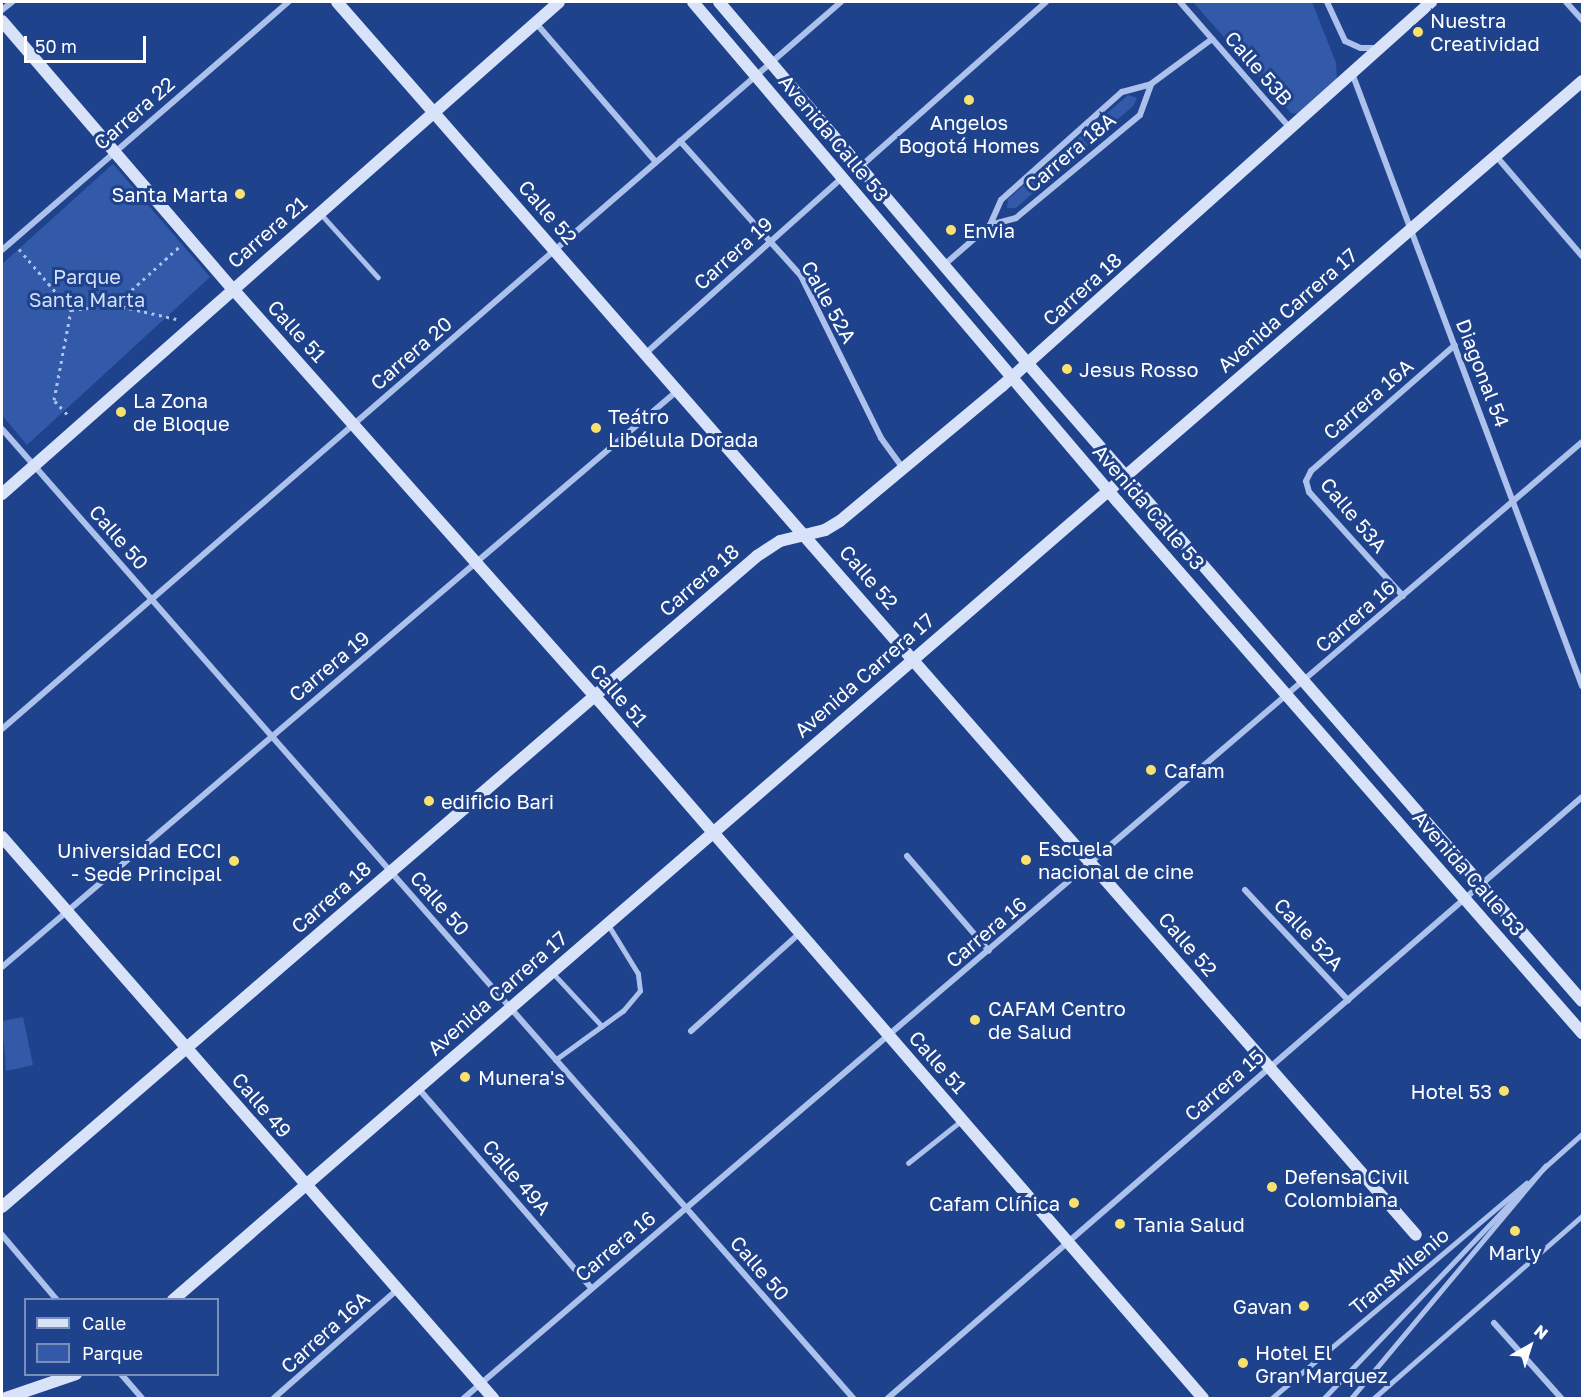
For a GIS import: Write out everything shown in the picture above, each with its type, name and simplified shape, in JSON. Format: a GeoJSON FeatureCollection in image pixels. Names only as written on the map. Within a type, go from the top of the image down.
{"type":"FeatureCollection","features":[{"type":"Feature","properties":{"kind":"street"},"geometry":{"type":"LineString","coordinates":[[2,10],[12,2]]}},
{"type":"Feature","properties":{"kind":"street","name":"Carrera 22"},"geometry":{"type":"LineString","coordinates":[[2,250],[288,2]]}},
{"type":"Feature","properties":{"kind":"street","name":"Calle 52"},"geometry":{"type":"LineString","coordinates":[[338,2],[914,657],[1416,1235]]}},
{"type":"Feature","properties":{"kind":"street","name":"Carrera 21"},"geometry":{"type":"LineString","coordinates":[[2,494],[232,288],[559,2]]}},
{"type":"Feature","properties":{"kind":"street","name":"Avenida Calle 53"},"geometry":{"type":"LineString","coordinates":[[693,2],[1108,490],[1582,1033]]}},
{"type":"Feature","properties":{"kind":"street","name":"Avenida Calle 53"},"geometry":{"type":"LineString","coordinates":[[719,2],[1028,364],[1582,1001]]}},
{"type":"Feature","properties":{"kind":"street","name":"Carrera 20"},"geometry":{"type":"LineString","coordinates":[[2,729],[841,2]]}},
{"type":"Feature","properties":{"kind":"street"},"geometry":{"type":"LineString","coordinates":[[860,167],[1046,2]]}},
{"type":"Feature","properties":{"kind":"street","name":"Calle 53B"},"geometry":{"type":"LineString","coordinates":[[1180,2],[1290,129]]}},
{"type":"Feature","properties":{"kind":"street"},"geometry":{"type":"LineString","coordinates":[[1327,2],[1345,41],[1361,48],[1379,48]]}},
{"type":"Feature","properties":{"kind":"street","name":"Carrera 18"},"geometry":{"type":"LineString","coordinates":[[2,1207],[757,556],[780,541],[825,530],[840,520],[1028,364],[1431,2]]}},
{"type":"Feature","properties":{"kind":"street"},"geometry":{"type":"LineString","coordinates":[[1566,2],[1582,20]]}},
{"type":"Feature","properties":{"kind":"street","name":"Calle 51"},"geometry":{"type":"LineString","coordinates":[[2,21],[232,288],[595,696],[1203,1398]]}},
{"type":"Feature","properties":{"kind":"street"},"geometry":{"type":"LineString","coordinates":[[535,22],[656,162]]}},
{"type":"Feature","properties":{"kind":"street","name":"Carrera 18A"},"geometry":{"type":"LineString","coordinates":[[990,225],[1001,200],[1122,92],[1151,84],[1212,39]]}},
{"type":"Feature","properties":{"kind":"street","name":"Diagonal 54"},"geometry":{"type":"LineString","coordinates":[[1352,73],[1582,686]]}},
{"type":"Feature","properties":{"kind":"street","name":"Avenida Carrera 17"},"geometry":{"type":"LineString","coordinates":[[174,1298],[1582,81]]}},
{"type":"Feature","properties":{"kind":"street","name":"Carrera 18A"},"geometry":{"type":"LineString","coordinates":[[943,265],[990,225],[1016,218],[1140,115],[1151,84]]}},
{"type":"Feature","properties":{"kind":"street","name":"Calle 52A"},"geometry":{"type":"LineString","coordinates":[[680,141],[801,276],[881,438],[903,468]]}},
{"type":"Feature","properties":{"kind":"street"},"geometry":{"type":"LineString","coordinates":[[1496,156],[1582,256]]}},
{"type":"Feature","properties":{"kind":"street","name":"Carrera 19"},"geometry":{"type":"LineString","coordinates":[[646,353],[842,177]]}},
{"type":"Feature","properties":{"kind":"street","name":"Carrera 16A"},"geometry":{"type":"LineString","coordinates":[[1306,481],[1311,471],[1455,345]]}},
{"type":"Feature","properties":{"kind":"street","name":"Carrera 19"},"geometry":{"type":"LineString","coordinates":[[2,967],[678,389]]}},
{"type":"Feature","properties":{"kind":"street","name":"Calle 50"},"geometry":{"type":"LineString","coordinates":[[2,429],[853,1398]]}},
{"type":"Feature","properties":{"kind":"street","name":"Carrera 16"},"geometry":{"type":"LineString","coordinates":[[464,1398],[1582,442]]}},
{"type":"Feature","properties":{"kind":"street","name":"Calle 53A"},"geometry":{"type":"LineString","coordinates":[[1306,481],[1309,492],[1403,596]]}},
{"type":"Feature","properties":{"kind":"street","name":"Carrera 15"},"geometry":{"type":"LineString","coordinates":[[888,1398],[1582,796]]}},
{"type":"Feature","properties":{"kind":"street","name":"Calle 49"},"geometry":{"type":"LineString","coordinates":[[2,837],[493,1398]]}},
{"type":"Feature","properties":{"kind":"street"},"geometry":{"type":"LineString","coordinates":[[907,856],[989,951]]}},
{"type":"Feature","properties":{"kind":"street","name":"Calle 52A"},"geometry":{"type":"LineString","coordinates":[[1245,890],[1348,1000]]}},
{"type":"Feature","properties":{"kind":"street"},"geometry":{"type":"LineString","coordinates":[[691,1031],[800,933]]}},
{"type":"Feature","properties":{"kind":"street","name":"Calle 49A"},"geometry":{"type":"LineString","coordinates":[[417,1088],[591,1288]]}},
{"type":"Feature","properties":{"kind":"street"},"geometry":{"type":"LineString","coordinates":[[2,1235],[56,1298]]}},
{"type":"Feature","properties":{"kind":"street","name":"Carrera 16A"},"geometry":{"type":"LineString","coordinates":[[274,1398],[398,1289]]}},
{"type":"Feature","properties":{"kind":"street"},"geometry":{"type":"LineString","coordinates":[[1494,1323],[1561,1398]]}},
{"type":"Feature","properties":{"kind":"street"},"geometry":{"type":"LineString","coordinates":[[6,1398],[70,1376]]}},
{"type":"Feature","properties":{"kind":"street"},"geometry":{"type":"LineString","coordinates":[[124,1376],[142,1398]]}},
{"type":"Feature","properties":{"kind":"lane"},"geometry":{"type":"LineString","coordinates":[[319,212],[378,278]]}},
{"type":"Feature","properties":{"kind":"lane"},"geometry":{"type":"LineString","coordinates":[[555,1060],[602,1026],[640,991],[638,974],[607,924]]}},
{"type":"Feature","properties":{"kind":"lane"},"geometry":{"type":"LineString","coordinates":[[552,971],[602,1026]]}},
{"type":"Feature","properties":{"kind":"lane"},"geometry":{"type":"LineString","coordinates":[[908,1163],[962,1120]]}},
{"type":"Feature","properties":{"kind":"lane","name":"TransMilenio"},"geometry":{"type":"LineString","coordinates":[[1272,1398],[1582,1134]]}},
{"type":"Feature","properties":{"kind":"lane","name":"TransMilenio"},"geometry":{"type":"LineString","coordinates":[[1324,1398],[1546,1166]]}},
{"type":"Feature","properties":{"kind":"lane","name":"TransMilenio"},"geometry":{"type":"LineString","coordinates":[[1352,1398],[1546,1166]]}},
{"type":"Feature","properties":{"kind":"lane"},"geometry":{"type":"LineString","coordinates":[[1374,1398],[1582,1216]]}},
{"type":"Feature","properties":{"kind":"path"},"geometry":{"type":"LineString","coordinates":[[12,240],[71,310]]}},
{"type":"Feature","properties":{"kind":"path"},"geometry":{"type":"LineString","coordinates":[[115,305],[184,242]]}},
{"type":"Feature","properties":{"kind":"path"},"geometry":{"type":"LineString","coordinates":[[71,310],[115,305],[176,319]]}},
{"type":"Feature","properties":{"kind":"path"},"geometry":{"type":"LineString","coordinates":[[67,414],[54,400],[71,310]]}},
{"type":"Feature","properties":{"kind":"green space"},"geometry":{"type":"Polygon","coordinates":[[[1193,2],[1312,2],[1336,63],[1337,80],[1298,114],[1291,113],[1193,2]]]}},
{"type":"Feature","properties":{"kind":"green space"},"geometry":{"type":"Polygon","coordinates":[[[1128,95],[1137,98],[1133,106],[1016,208],[1007,208],[1008,199],[1128,95]]]}},
{"type":"Feature","properties":{"kind":"green space","name":"Parque Santa Marta"},"geometry":{"type":"Polygon","coordinates":[[[113,164],[210,277],[27,445],[2,415],[2,264],[113,164]]]}},
{"type":"Feature","properties":{"kind":"green space"},"geometry":{"type":"Polygon","coordinates":[[[23,1017],[33,1065],[6,1071],[2,1021],[23,1017]]]}},
{"type":"Feature","properties":{"kind":"place","name":"Nuestra Creatividad"},"geometry":{"type":"Point","coordinates":[1418,32]}},
{"type":"Feature","properties":{"kind":"place","name":"Angelos Bogotá Homes"},"geometry":{"type":"Point","coordinates":[969,100]}},
{"type":"Feature","properties":{"kind":"place","name":"Santa Marta"},"geometry":{"type":"Point","coordinates":[240,194]}},
{"type":"Feature","properties":{"kind":"place","name":"Envia"},"geometry":{"type":"Point","coordinates":[951,230]}},
{"type":"Feature","properties":{"kind":"place","name":"Jesus Rosso"},"geometry":{"type":"Point","coordinates":[1067,369]}},
{"type":"Feature","properties":{"kind":"place","name":"La Zona de Bloque"},"geometry":{"type":"Point","coordinates":[121,412]}},
{"type":"Feature","properties":{"kind":"place","name":"Teátro Libélula Dorada"},"geometry":{"type":"Point","coordinates":[596,428]}},
{"type":"Feature","properties":{"kind":"place","name":"Cafam"},"geometry":{"type":"Point","coordinates":[1151,770]}},
{"type":"Feature","properties":{"kind":"place","name":"edificio Bari"},"geometry":{"type":"Point","coordinates":[429,801]}},
{"type":"Feature","properties":{"kind":"place","name":"Escuela nacional de cine"},"geometry":{"type":"Point","coordinates":[1026,860]}},
{"type":"Feature","properties":{"kind":"place","name":"Universidad ECCI - Sede Principal"},"geometry":{"type":"Point","coordinates":[234,861]}},
{"type":"Feature","properties":{"kind":"place","name":"CAFAM Centro de Salud"},"geometry":{"type":"Point","coordinates":[975,1020]}},
{"type":"Feature","properties":{"kind":"place","name":"Munera's"},"geometry":{"type":"Point","coordinates":[465,1077]}},
{"type":"Feature","properties":{"kind":"place","name":"Hotel 53"},"geometry":{"type":"Point","coordinates":[1504,1091]}},
{"type":"Feature","properties":{"kind":"place","name":"Defensa Civil Colombiana"},"geometry":{"type":"Point","coordinates":[1272,1187]}},
{"type":"Feature","properties":{"kind":"place","name":"Cafam Clínica"},"geometry":{"type":"Point","coordinates":[1074,1203]}},
{"type":"Feature","properties":{"kind":"place","name":"Tania Salud"},"geometry":{"type":"Point","coordinates":[1120,1224]}},
{"type":"Feature","properties":{"kind":"place","name":"Marly"},"geometry":{"type":"Point","coordinates":[1515,1231]}},
{"type":"Feature","properties":{"kind":"place","name":"Gavan"},"geometry":{"type":"Point","coordinates":[1304,1306]}},
{"type":"Feature","properties":{"kind":"place","name":"Hotel El Gran Marquez"},"geometry":{"type":"Point","coordinates":[1243,1363]}}]}
